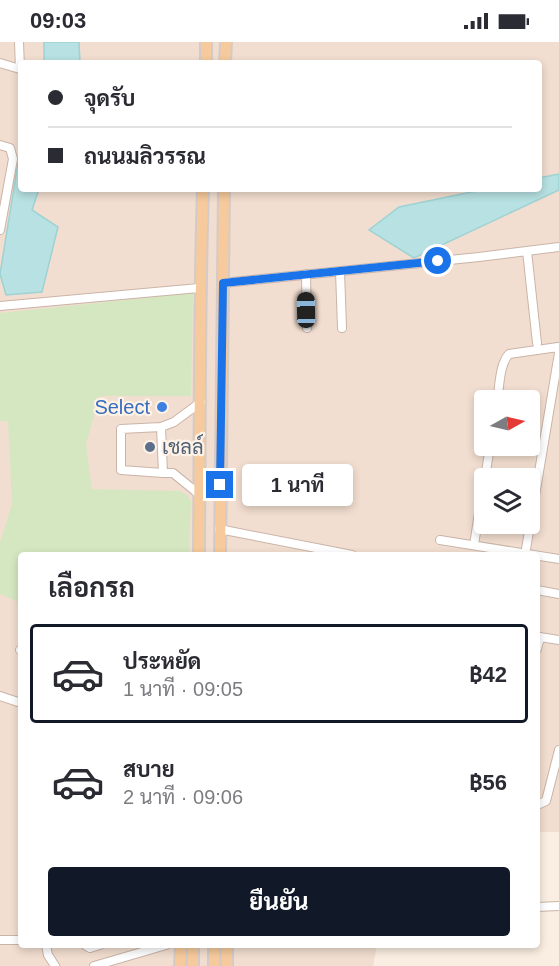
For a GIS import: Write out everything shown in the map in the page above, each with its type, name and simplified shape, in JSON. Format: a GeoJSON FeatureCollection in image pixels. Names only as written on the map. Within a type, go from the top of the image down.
{"type":"FeatureCollection","features":[{"type":"Feature","properties":{"kind":"main road"},"geometry":{"type":"LineString","coordinates":[[206,42],[206,60]]}},
{"type":"Feature","properties":{"kind":"main road"},"geometry":{"type":"LineString","coordinates":[[225,60],[226,42]]}},
{"type":"Feature","properties":{"kind":"main road"},"geometry":{"type":"LineString","coordinates":[[199,552],[200,288],[203,192]]}},
{"type":"Feature","properties":{"kind":"main road"},"geometry":{"type":"LineString","coordinates":[[220,552],[224,192]]}},
{"type":"Feature","properties":{"kind":"main road"},"geometry":{"type":"LineString","coordinates":[[180,966],[181,948]]}},
{"type":"Feature","properties":{"kind":"main road"},"geometry":{"type":"LineString","coordinates":[[193,948],[193,966]]}},
{"type":"Feature","properties":{"kind":"main road"},"geometry":{"type":"LineString","coordinates":[[214,948],[214,966]]}},
{"type":"Feature","properties":{"kind":"main road"},"geometry":{"type":"LineString","coordinates":[[227,948],[227,966]]}},
{"type":"Feature","properties":{"kind":"street"},"geometry":{"type":"LineString","coordinates":[[19,42],[20,60]]}},
{"type":"Feature","properties":{"kind":"street"},"geometry":{"type":"LineString","coordinates":[[0,63],[18,68]]}},
{"type":"Feature","properties":{"kind":"street"},"geometry":{"type":"LineString","coordinates":[[0,146],[10,148],[13,159],[0,230]]}},
{"type":"Feature","properties":{"kind":"street"},"geometry":{"type":"LineString","coordinates":[[223,283],[559,247]]}},
{"type":"Feature","properties":{"kind":"street"},"geometry":{"type":"LineString","coordinates":[[527,251],[537,343]]}},
{"type":"Feature","properties":{"kind":"street"},"geometry":{"type":"LineString","coordinates":[[340,271],[342,328]]}},
{"type":"Feature","properties":{"kind":"street"},"geometry":{"type":"LineString","coordinates":[[306,274],[307,328]]}},
{"type":"Feature","properties":{"kind":"street"},"geometry":{"type":"LineString","coordinates":[[0,306],[200,288]]}},
{"type":"Feature","properties":{"kind":"street"},"geometry":{"type":"LineString","coordinates":[[499,390],[503,367],[509,354],[558,347],[559,353],[526,552]]}},
{"type":"Feature","properties":{"kind":"street"},"geometry":{"type":"LineString","coordinates":[[200,495],[173,473],[121,470],[121,429],[161,427],[174,422],[201,402]]}},
{"type":"Feature","properties":{"kind":"street"},"geometry":{"type":"LineString","coordinates":[[161,427],[163,473]]}},
{"type":"Feature","properties":{"kind":"street"},"geometry":{"type":"LineString","coordinates":[[219,529],[328,552]]}},
{"type":"Feature","properties":{"kind":"street"},"geometry":{"type":"LineString","coordinates":[[474,545],[476,534]]}},
{"type":"Feature","properties":{"kind":"street"},"geometry":{"type":"LineString","coordinates":[[440,540],[514,552]]}},
{"type":"Feature","properties":{"kind":"street"},"geometry":{"type":"LineString","coordinates":[[540,556],[559,559]]}},
{"type":"Feature","properties":{"kind":"street"},"geometry":{"type":"LineString","coordinates":[[540,591],[559,594]]}},
{"type":"Feature","properties":{"kind":"street"},"geometry":{"type":"LineString","coordinates":[[540,637],[559,640]]}},
{"type":"Feature","properties":{"kind":"street"},"geometry":{"type":"LineString","coordinates":[[0,696],[18,701]]}},
{"type":"Feature","properties":{"kind":"street"},"geometry":{"type":"LineString","coordinates":[[540,804],[546,801],[559,750]]}},
{"type":"Feature","properties":{"kind":"street"},"geometry":{"type":"LineString","coordinates":[[540,907],[559,906]]}},
{"type":"Feature","properties":{"kind":"street"},"geometry":{"type":"LineString","coordinates":[[0,940],[18,940]]}},
{"type":"Feature","properties":{"kind":"street"},"geometry":{"type":"LineString","coordinates":[[47,948],[48,955],[56,966]]}},
{"type":"Feature","properties":{"kind":"street"},"geometry":{"type":"LineString","coordinates":[[94,966],[156,948]]}},
{"type":"Feature","properties":{"kind":"shaded area"},"geometry":{"type":"Polygon","coordinates":[[[0,42],[559,42],[559,832],[540,832],[540,552],[18,552],[18,948],[376,948],[373,966],[0,966],[0,42]]]}},
{"type":"Feature","properties":{"kind":"green space"},"geometry":{"type":"Polygon","coordinates":[[[193,293],[191,396],[100,396],[86,444],[92,489],[180,491],[187,495],[191,501],[189,552],[18,552],[18,602],[0,594],[0,542],[12,504],[8,421],[0,421],[0,313],[193,293]]]}},
{"type":"Feature","properties":{"kind":"water"},"geometry":{"type":"Polygon","coordinates":[[[44,42],[79,42],[80,60],[44,60],[44,42]]]}},
{"type":"Feature","properties":{"kind":"water"},"geometry":{"type":"Polygon","coordinates":[[[18,163],[18,192],[38,192],[32,210],[58,227],[42,292],[6,295],[0,274],[18,163]]]}},
{"type":"Feature","properties":{"kind":"water"},"geometry":{"type":"Polygon","coordinates":[[[559,174],[559,190],[414,258],[369,230],[399,207],[472,192],[542,192],[542,177],[559,174]]]}},
{"type":"Feature","properties":{"kind":"place","name":"Select"},"geometry":{"type":"Point","coordinates":[162,407]}},
{"type":"Feature","properties":{"kind":"place","name":"เชลล์"},"geometry":{"type":"Point","coordinates":[150,447]}},
{"type":"Feature","properties":{"kind":"route"},"geometry":{"type":"LineString","coordinates":[[220,485],[223,283],[438,261]]}}]}
